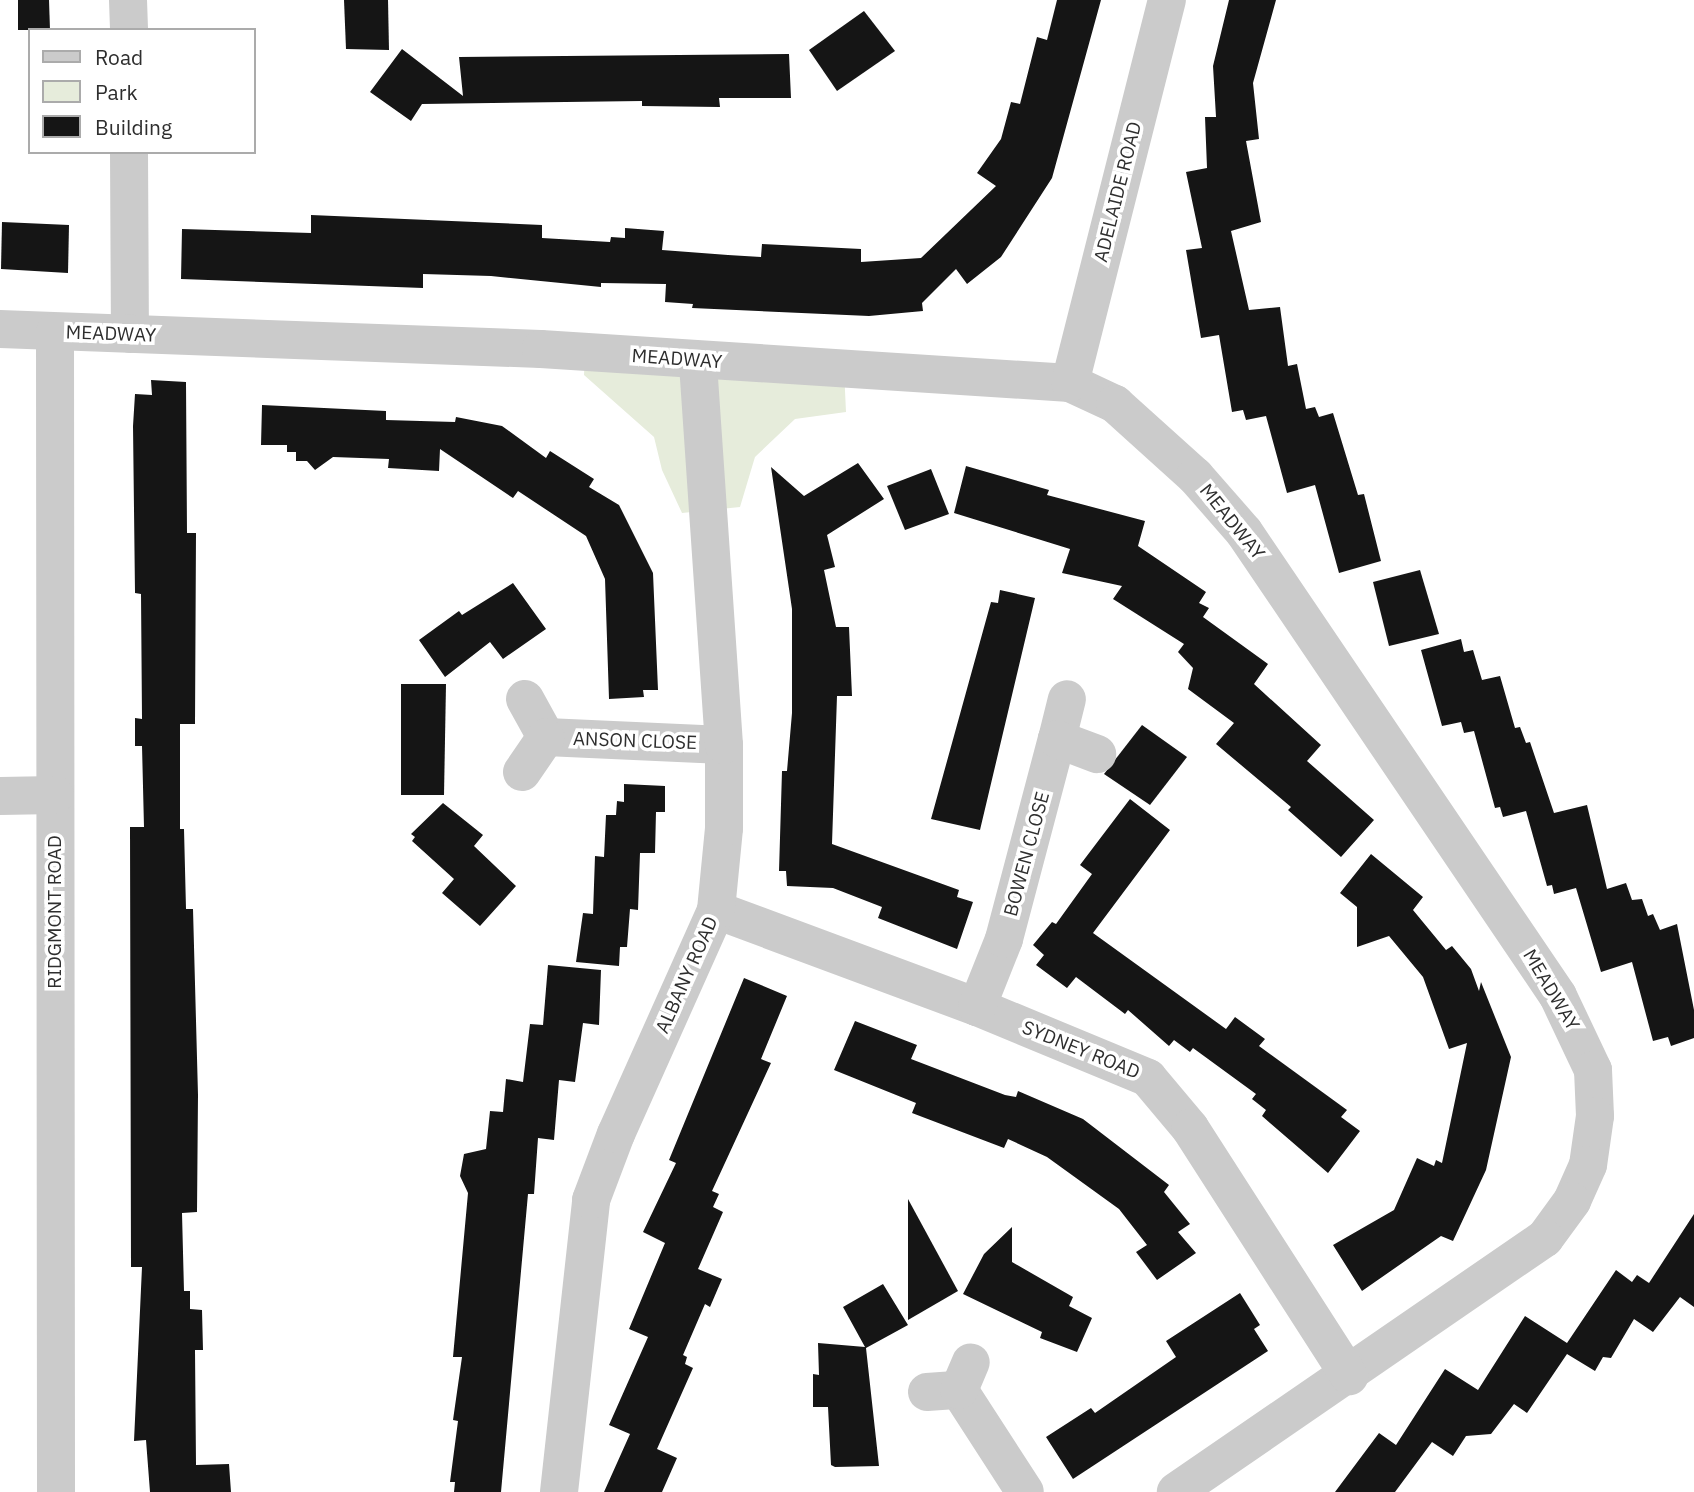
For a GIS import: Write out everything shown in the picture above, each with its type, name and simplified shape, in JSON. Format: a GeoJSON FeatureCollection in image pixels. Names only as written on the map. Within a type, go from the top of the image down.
{"type":"FeatureCollection","features":[{"type":"Feature","properties":{"kind":"street"},"geometry":{"type":"LineString","coordinates":[[128,0],[128,28]]}},
{"type":"Feature","properties":{"kind":"street","name":"ADELAIDE ROAD"},"geometry":{"type":"LineString","coordinates":[[1070,383],[1167,0]]}},
{"type":"Feature","properties":{"kind":"street"},"geometry":{"type":"LineString","coordinates":[[129,154],[130,334]]}},
{"type":"Feature","properties":{"kind":"street","name":"MEADWAY"},"geometry":{"type":"LineString","coordinates":[[0,329],[541,349],[1070,383],[1115,404],[1195,476],[1244,532],[1558,996],[1593,1070],[1595,1116],[1588,1164],[1572,1201],[1545,1238],[1349,1376],[1175,1492]]}},
{"type":"Feature","properties":{"kind":"street","name":"RIDGMONT ROAD"},"geometry":{"type":"LineString","coordinates":[[55,332],[55,1492]]}},
{"type":"Feature","properties":{"kind":"street","name":"ALBANY ROAD"},"geometry":{"type":"LineString","coordinates":[[559,1492],[591,1200],[615,1134],[716,911],[724,828],[724,744],[698,361]]}},
{"type":"Feature","properties":{"kind":"street","name":"ANSON CLOSE"},"geometry":{"type":"LineString","coordinates":[[525,699],[547,737]]}},
{"type":"Feature","properties":{"kind":"street","name":"BOWEN CLOSE"},"geometry":{"type":"LineString","coordinates":[[977,1007],[1004,939],[1067,699]]}},
{"type":"Feature","properties":{"kind":"street","name":"ANSON CLOSE"},"geometry":{"type":"LineString","coordinates":[[547,737],[724,744]]}},
{"type":"Feature","properties":{"kind":"street","name":"ANSON CLOSE"},"geometry":{"type":"LineString","coordinates":[[522,772],[547,737]]}},
{"type":"Feature","properties":{"kind":"street"},"geometry":{"type":"LineString","coordinates":[[1057,739],[1097,754]]}},
{"type":"Feature","properties":{"kind":"street"},"geometry":{"type":"LineString","coordinates":[[0,796],[55,795]]}},
{"type":"Feature","properties":{"kind":"street","name":"SYDNEY ROAD"},"geometry":{"type":"LineString","coordinates":[[716,911],[977,1007],[1148,1078],[1190,1128],[1349,1376]]}},
{"type":"Feature","properties":{"kind":"street"},"geometry":{"type":"LineString","coordinates":[[952,1381],[1025,1492]]}},
{"type":"Feature","properties":{"kind":"green space"},"geometry":{"type":"Polygon","coordinates":[[[585,352],[844,369],[846,412],[795,419],[755,457],[740,507],[682,513],[662,470],[654,437],[584,375],[585,352]]]}},
{"type":"Feature","properties":{"kind":"building"},"geometry":{"type":"Polygon","coordinates":[[[18,0],[49,0],[50,28],[18,30],[18,0]]]}},
{"type":"Feature","properties":{"kind":"building"},"geometry":{"type":"Polygon","coordinates":[[[344,0],[388,0],[389,50],[346,49],[344,0]]]}},
{"type":"Feature","properties":{"kind":"building"},"geometry":{"type":"Polygon","coordinates":[[[1057,0],[1101,0],[1052,178],[1001,257],[967,284],[956,269],[922,303],[923,311],[869,316],[692,308],[693,304],[665,302],[666,284],[601,283],[601,287],[491,276],[423,274],[423,288],[181,279],[182,229],[311,233],[311,215],[542,225],[542,238],[610,242],[611,237],[625,238],[625,228],[664,231],[662,250],[728,255],[761,257],[762,244],[861,249],[861,262],[921,258],[996,186],[977,173],[1001,139],[1011,102],[1020,104],[1037,37],[1047,40],[1057,0]]]}},
{"type":"Feature","properties":{"kind":"building"},"geometry":{"type":"Polygon","coordinates":[[[1229,0],[1276,0],[1253,83],[1259,139],[1246,141],[1261,222],[1231,231],[1249,310],[1280,307],[1288,366],[1297,364],[1306,409],[1315,407],[1319,417],[1333,413],[1358,495],[1364,494],[1381,561],[1339,573],[1315,485],[1287,493],[1266,416],[1246,420],[1243,410],[1232,412],[1219,335],[1201,338],[1186,250],[1202,248],[1186,172],[1207,168],[1205,117],[1216,117],[1213,66],[1229,0]]]}},
{"type":"Feature","properties":{"kind":"building"},"geometry":{"type":"Polygon","coordinates":[[[864,11],[895,51],[837,91],[809,50],[864,11]]]}},
{"type":"Feature","properties":{"kind":"building"},"geometry":{"type":"Polygon","coordinates":[[[402,49],[463,96],[459,57],[789,54],[791,98],[719,98],[720,107],[642,106],[642,101],[422,104],[411,121],[370,92],[402,49]]]}},
{"type":"Feature","properties":{"kind":"building"},"geometry":{"type":"Polygon","coordinates":[[[2,222],[69,225],[68,273],[1,269],[2,222]]]}},
{"type":"Feature","properties":{"kind":"building"},"geometry":{"type":"Polygon","coordinates":[[[151,380],[186,382],[187,533],[196,533],[195,724],[180,724],[180,829],[184,829],[186,909],[193,909],[198,1095],[197,1212],[182,1213],[184,1291],[190,1291],[190,1309],[202,1310],[203,1350],[195,1350],[196,1465],[229,1464],[231,1492],[150,1492],[146,1440],[134,1441],[142,1267],[131,1267],[130,827],[144,827],[142,746],[135,746],[135,718],[142,719],[141,594],[135,593],[133,426],[135,394],[152,395],[151,380]]]}},
{"type":"Feature","properties":{"kind":"building"},"geometry":{"type":"Polygon","coordinates":[[[262,405],[386,411],[386,420],[455,422],[456,417],[502,426],[546,458],[550,451],[594,479],[589,487],[619,505],[653,573],[658,690],[643,690],[644,697],[609,699],[605,579],[586,536],[518,491],[513,498],[440,449],[439,471],[388,468],[389,459],[333,457],[315,470],[307,461],[296,461],[296,452],[287,452],[287,445],[261,445],[262,405]]]}},
{"type":"Feature","properties":{"kind":"building"},"geometry":{"type":"Polygon","coordinates":[[[858,463],[884,499],[827,535],[835,567],[824,570],[836,627],[849,627],[852,696],[837,696],[832,844],[959,890],[957,897],[973,902],[957,949],[878,918],[882,907],[833,888],[787,886],[786,871],[779,871],[782,771],[787,771],[792,713],[792,609],[771,467],[804,496],[858,463]]]}},
{"type":"Feature","properties":{"kind":"building"},"geometry":{"type":"Polygon","coordinates":[[[966,466],[1049,490],[1047,495],[1145,521],[1138,546],[1206,592],[1199,603],[1209,608],[1203,617],[1268,664],[1254,684],[1321,745],[1307,761],[1374,820],[1341,857],[1288,810],[1291,807],[1216,744],[1234,723],[1188,689],[1193,668],[1178,652],[1184,644],[1113,599],[1122,586],[1062,573],[1070,549],[954,513],[966,466]]]}},
{"type":"Feature","properties":{"kind":"building"},"geometry":{"type":"Polygon","coordinates":[[[931,469],[949,514],[905,530],[887,486],[931,469]]]}},
{"type":"Feature","properties":{"kind":"building"},"geometry":{"type":"Polygon","coordinates":[[[1420,570],[1439,634],[1389,646],[1373,582],[1420,570]]]}},
{"type":"Feature","properties":{"kind":"building"},"geometry":{"type":"Polygon","coordinates":[[[513,583],[546,629],[503,659],[490,642],[445,677],[419,640],[459,611],[462,615],[513,583]]]}},
{"type":"Feature","properties":{"kind":"building"},"geometry":{"type":"Polygon","coordinates":[[[1000,590],[1035,598],[980,830],[931,819],[991,602],[998,603],[1000,590]]]}},
{"type":"Feature","properties":{"kind":"building"},"geometry":{"type":"Polygon","coordinates":[[[1461,639],[1464,652],[1473,650],[1482,680],[1500,676],[1515,728],[1520,727],[1526,743],[1530,742],[1554,813],[1587,805],[1607,889],[1626,883],[1632,900],[1642,899],[1648,916],[1653,914],[1660,930],[1677,924],[1694,1010],[1694,1038],[1671,1046],[1668,1037],[1653,1041],[1632,962],[1601,972],[1576,888],[1554,894],[1552,885],[1547,886],[1526,811],[1503,817],[1500,807],[1495,808],[1474,731],[1464,733],[1461,722],[1442,726],[1421,650],[1461,639]]]}},
{"type":"Feature","properties":{"kind":"building"},"geometry":{"type":"Polygon","coordinates":[[[401,684],[446,684],[444,795],[401,795],[401,684]]]}},
{"type":"Feature","properties":{"kind":"building"},"geometry":{"type":"Polygon","coordinates":[[[1142,725],[1187,757],[1150,805],[1104,774],[1142,725]]]}},
{"type":"Feature","properties":{"kind":"building"},"geometry":{"type":"Polygon","coordinates":[[[624,784],[665,786],[665,812],[656,812],[655,853],[640,853],[638,910],[630,909],[627,947],[620,947],[619,966],[576,962],[583,913],[593,914],[595,856],[604,857],[606,815],[616,815],[617,801],[624,802],[624,784]]]}},
{"type":"Feature","properties":{"kind":"building"},"geometry":{"type":"Polygon","coordinates":[[[1130,799],[1170,830],[1093,933],[1226,1029],[1235,1017],[1265,1039],[1259,1046],[1347,1110],[1341,1117],[1360,1131],[1328,1173],[1262,1116],[1266,1110],[1252,1099],[1256,1094],[1193,1048],[1190,1052],[1174,1040],[1169,1046],[1128,1010],[1125,1014],[1076,977],[1067,988],[1036,965],[1044,955],[1033,945],[1052,922],[1056,924],[1092,874],[1080,865],[1130,799]]]}},
{"type":"Feature","properties":{"kind":"building"},"geometry":{"type":"Polygon","coordinates":[[[443,803],[483,835],[474,846],[516,886],[480,926],[442,893],[454,879],[412,841],[415,837],[411,834],[443,803]]]}},
{"type":"Feature","properties":{"kind":"building"},"geometry":{"type":"Polygon","coordinates":[[[1371,854],[1423,897],[1413,910],[1446,950],[1452,946],[1471,969],[1479,991],[1481,982],[1511,1057],[1486,1170],[1453,1241],[1441,1236],[1362,1291],[1333,1245],[1394,1210],[1417,1158],[1434,1166],[1436,1160],[1442,1163],[1467,1043],[1449,1049],[1423,977],[1389,936],[1357,947],[1357,907],[1340,893],[1371,854]]]}},
{"type":"Feature","properties":{"kind":"building"},"geometry":{"type":"Polygon","coordinates":[[[548,965],[601,970],[599,1025],[583,1023],[575,1082],[559,1080],[554,1140],[538,1138],[534,1194],[528,1194],[501,1492],[454,1492],[455,1482],[450,1482],[458,1421],[453,1420],[462,1357],[453,1357],[468,1193],[460,1176],[464,1154],[486,1149],[490,1111],[503,1112],[506,1079],[523,1082],[530,1024],[543,1025],[548,965]]]}},
{"type":"Feature","properties":{"kind":"building"},"geometry":{"type":"Polygon","coordinates":[[[744,978],[787,996],[761,1059],[771,1063],[712,1191],[719,1194],[713,1207],[723,1212],[698,1269],[722,1279],[710,1307],[705,1304],[683,1355],[687,1357],[685,1364],[693,1368],[657,1449],[677,1458],[662,1492],[604,1492],[630,1434],[609,1425],[648,1337],[629,1329],[665,1243],[643,1232],[676,1163],[669,1160],[744,978]]]}},
{"type":"Feature","properties":{"kind":"building"},"geometry":{"type":"Polygon","coordinates":[[[855,1021],[917,1045],[911,1059],[1005,1095],[1016,1097],[1018,1091],[1083,1119],[1169,1185],[1164,1192],[1190,1224],[1178,1232],[1196,1253],[1157,1280],[1136,1252],[1147,1245],[1119,1209],[1047,1157],[1008,1139],[1004,1148],[912,1113],[916,1103],[834,1070],[855,1021]]]}},
{"type":"Feature","properties":{"kind":"building"},"geometry":{"type":"Polygon","coordinates":[[[908,1199],[958,1291],[908,1320],[908,1199]]]}},
{"type":"Feature","properties":{"kind":"building"},"geometry":{"type":"Polygon","coordinates":[[[1694,1214],[1694,1307],[1680,1297],[1653,1332],[1634,1319],[1611,1358],[1603,1357],[1595,1371],[1567,1354],[1527,1413],[1514,1404],[1491,1434],[1466,1436],[1453,1456],[1432,1442],[1395,1492],[1335,1492],[1379,1433],[1396,1445],[1445,1369],[1478,1390],[1525,1316],[1567,1343],[1616,1270],[1632,1282],[1637,1275],[1649,1283],[1694,1214]]]}},
{"type":"Feature","properties":{"kind":"building"},"geometry":{"type":"Polygon","coordinates":[[[1012,1227],[1012,1262],[1073,1297],[1069,1306],[1092,1318],[1077,1352],[1040,1338],[1042,1332],[963,1294],[984,1254],[1012,1227]]]}},
{"type":"Feature","properties":{"kind":"building"},"geometry":{"type":"Polygon","coordinates":[[[883,1284],[908,1325],[866,1348],[879,1466],[835,1467],[831,1465],[828,1407],[813,1407],[813,1374],[819,1375],[818,1343],[865,1347],[843,1307],[883,1284]]]}},
{"type":"Feature","properties":{"kind":"building"},"geometry":{"type":"Polygon","coordinates":[[[1240,1293],[1260,1325],[1254,1329],[1268,1351],[1073,1479],[1046,1437],[1091,1408],[1095,1413],[1176,1357],[1166,1341],[1240,1293]]]}}]}
